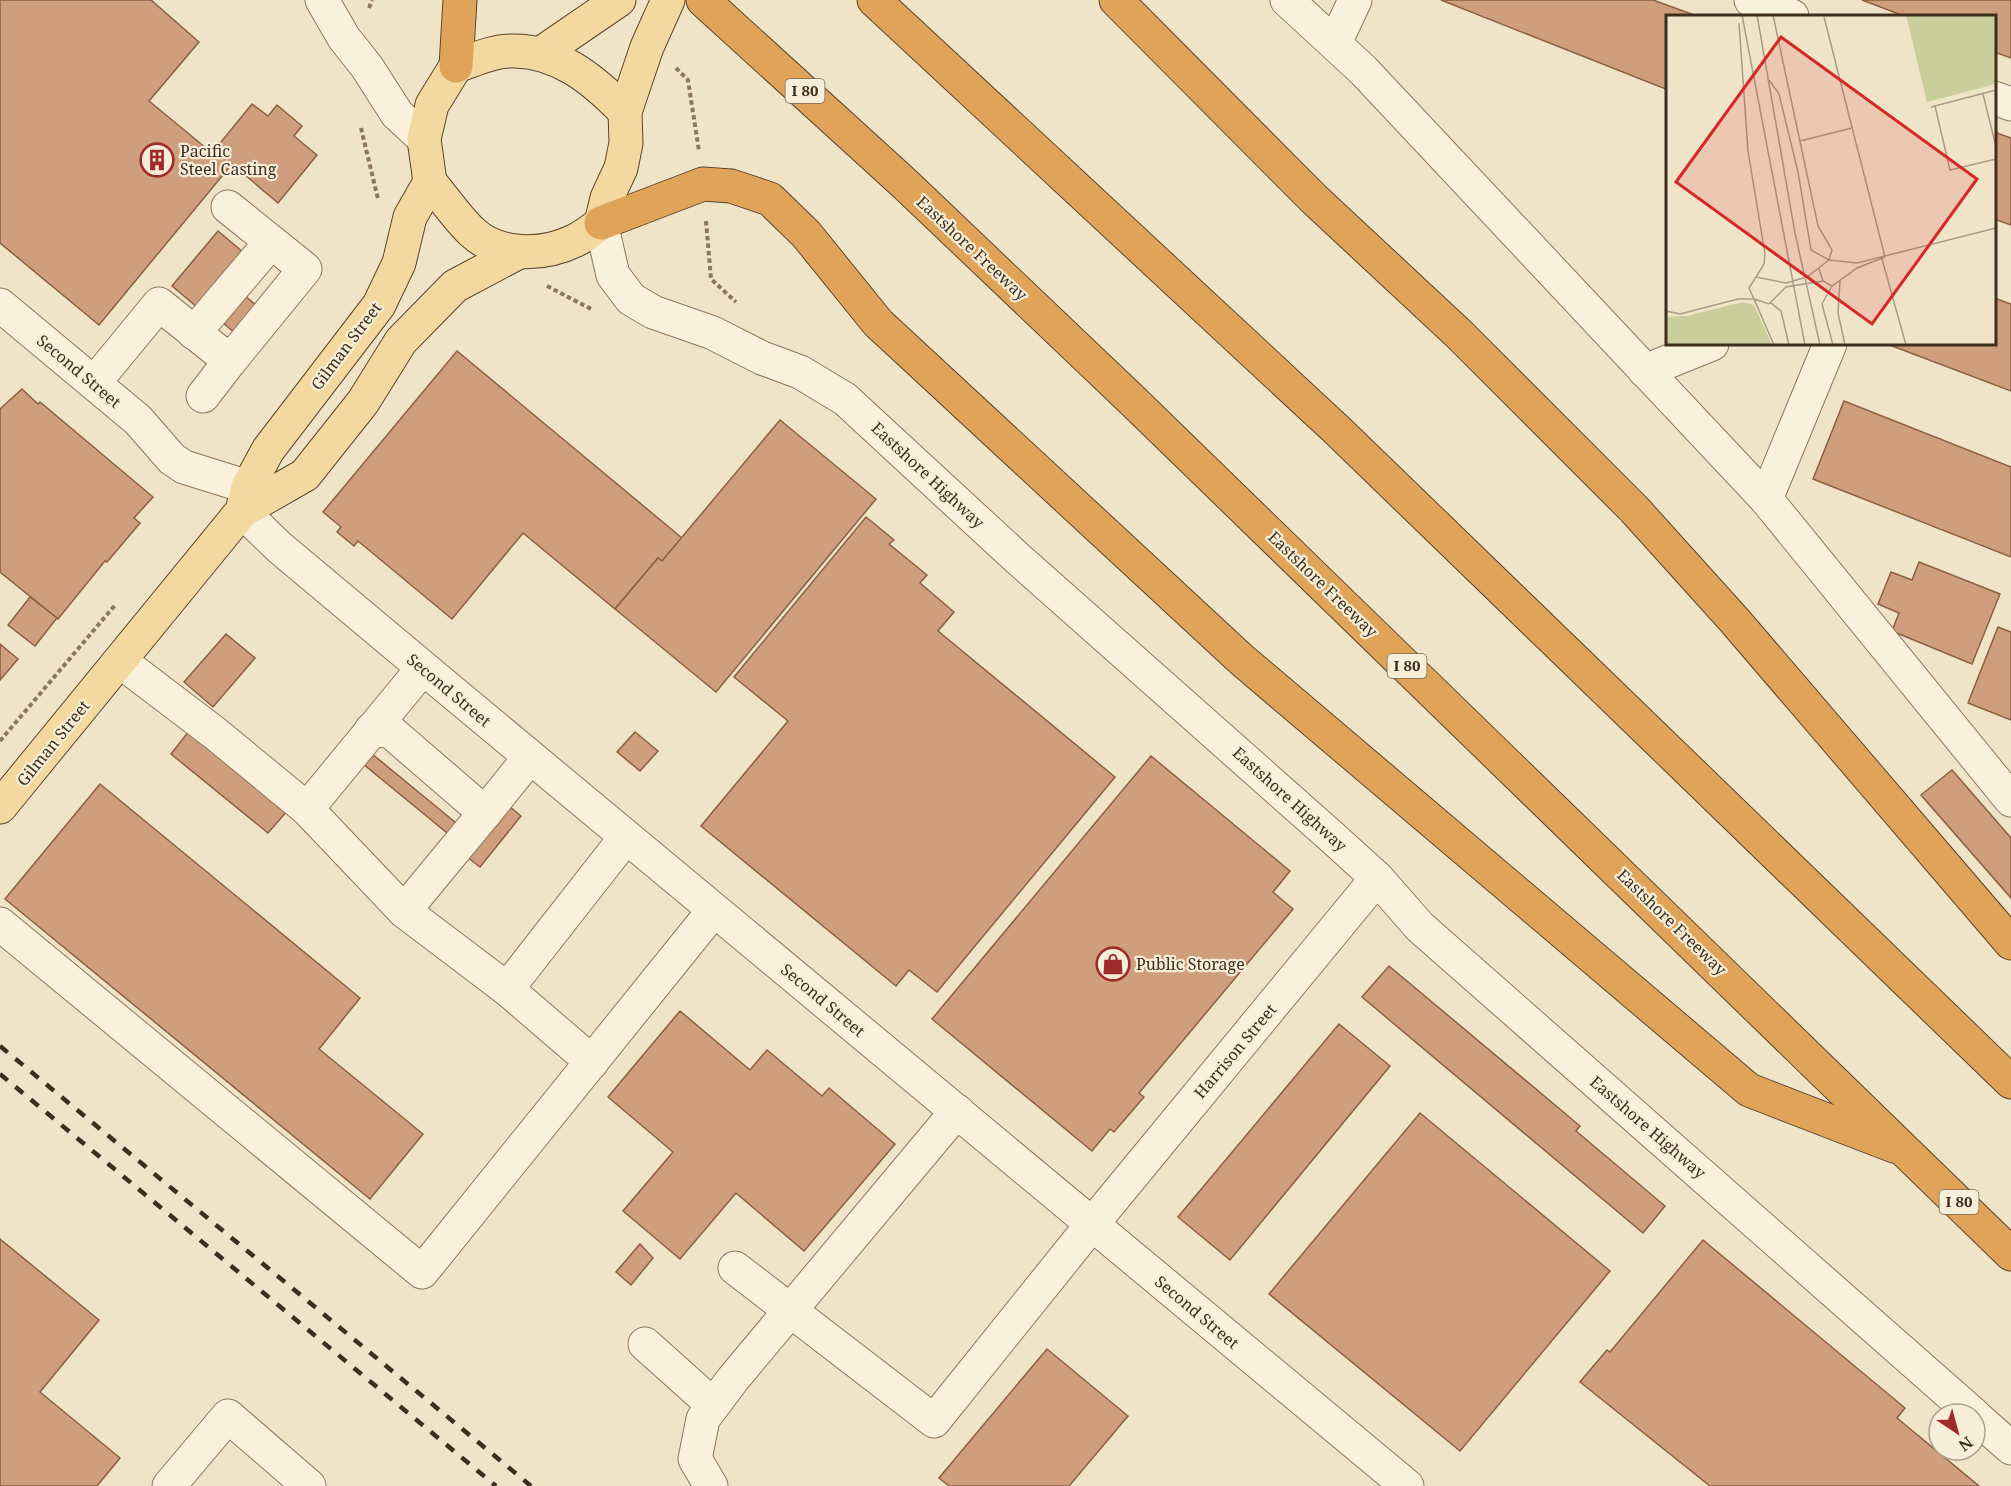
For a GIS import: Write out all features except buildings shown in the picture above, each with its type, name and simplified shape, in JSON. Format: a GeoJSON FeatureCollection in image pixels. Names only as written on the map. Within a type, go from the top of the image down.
{"type":"FeatureCollection","features":[{"type":"Feature","properties":{"kind":"highway"},"geometry":{"type":"LineString","coordinates":[[456,66],[460,0]]}},
{"type":"Feature","properties":{"kind":"highway","name":"Eastshore Freeway"},"geometry":{"type":"LineString","coordinates":[[703,0],[905,184],[1134,400],[2011,1254]]}},
{"type":"Feature","properties":{"kind":"highway"},"geometry":{"type":"LineString","coordinates":[[874,0],[1337,430],[2011,1082]]}},
{"type":"Feature","properties":{"kind":"highway"},"geometry":{"type":"LineString","coordinates":[[1116,0],[1314,200],[1453,328],[1634,509],[1749,637],[2011,943]]}},
{"type":"Feature","properties":{"kind":"highway"},"geometry":{"type":"LineString","coordinates":[[601,223],[703,184],[731,186],[770,199],[806,234],[878,322],[1242,660],[1749,1090],[1906,1151]]}},
{"type":"Feature","properties":{"kind":"main road"},"geometry":{"type":"LineString","coordinates":[[540,54],[619,0]]}},
{"type":"Feature","properties":{"kind":"main road"},"geometry":{"type":"LineString","coordinates":[[601,223],[624,151],[625,112],[647,46],[668,0]]}},
{"type":"Feature","properties":{"kind":"main road"},"geometry":{"type":"LineString","coordinates":[[430,182],[424,139],[432,105],[456,66],[508,51],[540,54],[560,60],[582,74],[604,91],[625,112]]}},
{"type":"Feature","properties":{"kind":"main road","name":"Gilman Street"},"geometry":{"type":"LineString","coordinates":[[0,807],[120,661],[245,499],[268,450],[379,305],[399,263],[410,217],[430,182],[473,233],[492,244],[519,252],[546,250],[575,241],[601,223]]}},
{"type":"Feature","properties":{"kind":"main road","name":"Gilman Street"},"geometry":{"type":"LineString","coordinates":[[245,499],[305,475],[363,402],[401,341],[455,286],[519,252]]}},
{"type":"Feature","properties":{"kind":"street"},"geometry":{"type":"LineString","coordinates":[[322,0],[344,38],[367,67],[397,114],[424,139]]}},
{"type":"Feature","properties":{"kind":"street"},"geometry":{"type":"LineString","coordinates":[[1287,0],[1363,70],[1766,499],[2011,800]]}},
{"type":"Feature","properties":{"kind":"street"},"geometry":{"type":"LineString","coordinates":[[1335,43],[1355,0]]}},
{"type":"Feature","properties":{"kind":"street"},"geometry":{"type":"LineString","coordinates":[[1751,0],[1789,15]]}},
{"type":"Feature","properties":{"kind":"street"},"geometry":{"type":"LineString","coordinates":[[1996,98],[2011,104]]}},
{"type":"Feature","properties":{"kind":"street"},"geometry":{"type":"LineString","coordinates":[[203,396],[305,269],[228,207]]}},
{"type":"Feature","properties":{"kind":"street","name":"Eastshore Highway"},"geometry":{"type":"LineString","coordinates":[[601,223],[613,275],[631,299],[653,312],[713,333],[762,358],[800,372],[845,399],[1015,556],[1377,878],[1420,927],[1959,1402]]}},
{"type":"Feature","properties":{"kind":"street"},"geometry":{"type":"LineString","coordinates":[[194,333],[272,242]]}},
{"type":"Feature","properties":{"kind":"street"},"geometry":{"type":"LineString","coordinates":[[94,383],[159,304],[230,362]]}},
{"type":"Feature","properties":{"kind":"street","name":"Second Street"},"geometry":{"type":"LineString","coordinates":[[0,305],[138,420],[172,459],[245,499],[279,547],[1407,1486]]}},
{"type":"Feature","properties":{"kind":"street"},"geometry":{"type":"LineString","coordinates":[[1645,370],[1709,345]]}},
{"type":"Feature","properties":{"kind":"street"},"geometry":{"type":"LineString","coordinates":[[1766,499],[1830,345]]}},
{"type":"Feature","properties":{"kind":"street"},"geometry":{"type":"LineString","coordinates":[[120,661],[216,734],[307,808],[404,911],[507,989],[592,1062]]}},
{"type":"Feature","properties":{"kind":"street"},"geometry":{"type":"LineString","coordinates":[[307,808],[423,668]]}},
{"type":"Feature","properties":{"kind":"street"},"geometry":{"type":"LineString","coordinates":[[371,730],[390,731],[485,813]]}},
{"type":"Feature","properties":{"kind":"street"},"geometry":{"type":"LineString","coordinates":[[404,911],[530,757]]}},
{"type":"Feature","properties":{"kind":"street"},"geometry":{"type":"LineString","coordinates":[[507,989],[626,837]]}},
{"type":"Feature","properties":{"kind":"street","name":"Harrison Street"},"geometry":{"type":"LineString","coordinates":[[789,1311],[934,1421],[1093,1223],[1377,878]]}},
{"type":"Feature","properties":{"kind":"street"},"geometry":{"type":"LineString","coordinates":[[0,924],[422,1272],[714,910]]}},
{"type":"Feature","properties":{"kind":"street"},"geometry":{"type":"LineString","coordinates":[[711,1486],[695,1459],[703,1419],[789,1311],[957,1111]]}},
{"type":"Feature","properties":{"kind":"street"},"geometry":{"type":"LineString","coordinates":[[735,1268],[789,1311]]}},
{"type":"Feature","properties":{"kind":"street"},"geometry":{"type":"LineString","coordinates":[[645,1344],[713,1405]]}},
{"type":"Feature","properties":{"kind":"street"},"geometry":{"type":"LineString","coordinates":[[169,1486],[228,1416],[309,1486]]}},
{"type":"Feature","properties":{"kind":"street","name":"Eastshore Highway"},"geometry":{"type":"LineString","coordinates":[[1987,1427],[2011,1448]]}},
{"type":"Feature","properties":{"kind":"path"},"geometry":{"type":"LineString","coordinates":[[672,63],[688,80],[699,154]]}},
{"type":"Feature","properties":{"kind":"path"},"geometry":{"type":"LineString","coordinates":[[705,211],[711,279],[743,310]]}},
{"type":"Feature","properties":{"kind":"path"},"geometry":{"type":"LineString","coordinates":[[0,741],[121,598]]}},
{"type":"Feature","properties":{"kind":"railway"},"geometry":{"type":"LineString","coordinates":[[0,1046],[531,1486]]}},
{"type":"Feature","properties":{"kind":"railway"},"geometry":{"type":"LineString","coordinates":[[0,1074],[496,1486]]}},
{"type":"Feature","properties":{"kind":"place","name":"Pacific Steel Casting"},"geometry":{"type":"Point","coordinates":[157,160]}},
{"type":"Feature","properties":{"kind":"place","name":"Public Storage"},"geometry":{"type":"Point","coordinates":[1113,964]}}]}
